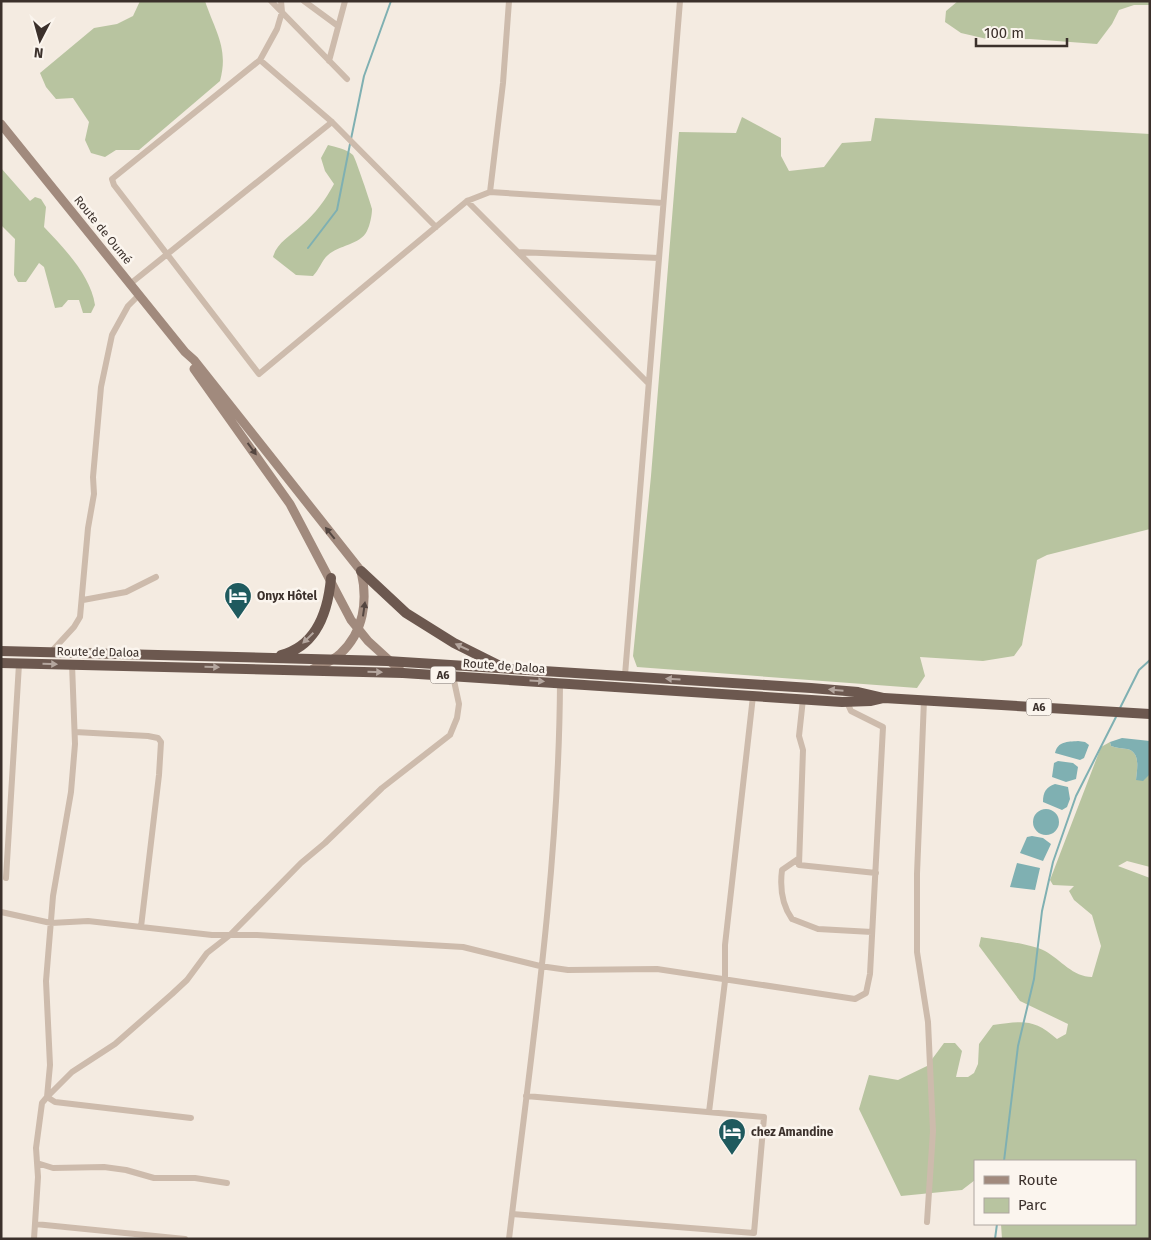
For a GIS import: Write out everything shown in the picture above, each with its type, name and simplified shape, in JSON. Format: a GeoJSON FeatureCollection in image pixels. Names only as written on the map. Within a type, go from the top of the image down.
{"type":"FeatureCollection","features":[{"type":"Feature","properties":{"kind":"highway"},"geometry":{"type":"LineString","coordinates":[[361,571],[406,613],[454,643],[505,668]]}},
{"type":"Feature","properties":{"kind":"highway"},"geometry":{"type":"LineString","coordinates":[[271,657],[290,652],[316,630],[327,607],[331,578]]}},
{"type":"Feature","properties":{"kind":"highway","name":"Route de Daloa"},"geometry":{"type":"LineString","coordinates":[[1,651],[333,659],[505,668]]}},
{"type":"Feature","properties":{"kind":"highway","name":"Route de Daloa"},"geometry":{"type":"LineString","coordinates":[[1,663],[312,669],[560,682],[847,702],[871,701],[884,698]]}},
{"type":"Feature","properties":{"kind":"highway","name":"A6"},"geometry":{"type":"LineString","coordinates":[[505,668],[858,692],[884,698],[1150,714]]}},
{"type":"Feature","properties":{"kind":"main road","name":"Route de Oumé"},"geometry":{"type":"LineString","coordinates":[[1,124],[184,352]]}},
{"type":"Feature","properties":{"kind":"main road"},"geometry":{"type":"LineString","coordinates":[[184,352],[194,360],[361,571],[365,599],[364,611],[358,629],[346,647],[333,659],[312,669]]}},
{"type":"Feature","properties":{"kind":"main road"},"geometry":{"type":"LineString","coordinates":[[184,352],[196,372],[290,504],[358,629],[387,661],[403,673]]}},
{"type":"Feature","properties":{"kind":"street"},"geometry":{"type":"LineString","coordinates":[[271,1],[347,79]]}},
{"type":"Feature","properties":{"kind":"street"},"geometry":{"type":"LineString","coordinates":[[281,1],[282,12],[273,40],[260,60],[112,179],[114,185],[162,245],[167,255],[259,374],[467,201],[490,192],[663,203]]}},
{"type":"Feature","properties":{"kind":"street"},"geometry":{"type":"LineString","coordinates":[[304,1],[338,26]]}},
{"type":"Feature","properties":{"kind":"street"},"geometry":{"type":"LineString","coordinates":[[329,60],[345,1]]}},
{"type":"Feature","properties":{"kind":"street"},"geometry":{"type":"LineString","coordinates":[[490,192],[503,83],[509,1]]}},
{"type":"Feature","properties":{"kind":"street"},"geometry":{"type":"LineString","coordinates":[[625,675],[680,1]]}},
{"type":"Feature","properties":{"kind":"street"},"geometry":{"type":"LineString","coordinates":[[260,60],[332,122],[436,226]]}},
{"type":"Feature","properties":{"kind":"street"},"geometry":{"type":"LineString","coordinates":[[130,284],[332,122]]}},
{"type":"Feature","properties":{"kind":"street"},"geometry":{"type":"LineString","coordinates":[[467,201],[648,384]]}},
{"type":"Feature","properties":{"kind":"street"},"geometry":{"type":"LineString","coordinates":[[518,252],[658,258]]}},
{"type":"Feature","properties":{"kind":"street"},"geometry":{"type":"LineString","coordinates":[[51,652],[74,627],[80,617],[88,528],[94,494],[92,477],[101,388],[112,335],[128,306],[139,295]]}},
{"type":"Feature","properties":{"kind":"street"},"geometry":{"type":"LineString","coordinates":[[83,600],[126,592],[156,577]]}},
{"type":"Feature","properties":{"kind":"street"},"geometry":{"type":"LineString","coordinates":[[6,878],[19,664]]}},
{"type":"Feature","properties":{"kind":"street"},"geometry":{"type":"LineString","coordinates":[[47,1097],[50,1065],[46,981],[51,922],[71,792],[75,732],[72,664]]}},
{"type":"Feature","properties":{"kind":"street"},"geometry":{"type":"LineString","coordinates":[[34,1239],[42,1103],[72,1072],[115,1044],[172,994],[187,980],[207,953],[230,935],[279,884],[382,788],[450,735],[457,718],[459,704],[453,676]]}},
{"type":"Feature","properties":{"kind":"street"},"geometry":{"type":"LineString","coordinates":[[509,1239],[553,861],[560,754],[560,682]]}},
{"type":"Feature","properties":{"kind":"street"},"geometry":{"type":"LineString","coordinates":[[709,1112],[725,980],[725,945],[752,696]]}},
{"type":"Feature","properties":{"kind":"street"},"geometry":{"type":"LineString","coordinates":[[803,699],[799,736],[803,750],[799,865],[876,873]]}},
{"type":"Feature","properties":{"kind":"street"},"geometry":{"type":"LineString","coordinates":[[924,700],[917,874],[917,952],[928,1022],[933,1131],[927,1222]]}},
{"type":"Feature","properties":{"kind":"street"},"geometry":{"type":"LineString","coordinates":[[1,912],[51,922],[88,921],[230,935],[463,947],[540,966],[594,971],[618,968],[657,969],[849,999],[862,996],[868,988],[883,727],[851,711],[847,702]]}},
{"type":"Feature","properties":{"kind":"street"},"geometry":{"type":"LineString","coordinates":[[75,732],[148,736],[158,738],[161,742],[159,775],[140,927]]}},
{"type":"Feature","properties":{"kind":"street"},"geometry":{"type":"LineString","coordinates":[[798,859],[782,870],[780,882],[783,899],[792,920],[818,929],[872,932]]}},
{"type":"Feature","properties":{"kind":"street"},"geometry":{"type":"LineString","coordinates":[[512,1214],[754,1233],[764,1117],[526,1096]]}},
{"type":"Feature","properties":{"kind":"street"},"geometry":{"type":"LineString","coordinates":[[47,1097],[55,1102],[191,1118]]}},
{"type":"Feature","properties":{"kind":"street"},"geometry":{"type":"LineString","coordinates":[[37,1164],[53,1168],[104,1167],[126,1170],[154,1178],[195,1178],[227,1183]]}},
{"type":"Feature","properties":{"kind":"street"},"geometry":{"type":"LineString","coordinates":[[35,1224],[185,1239]]}},
{"type":"Feature","properties":{"kind":"green space"},"geometry":{"type":"Polygon","coordinates":[[[140,1],[205,1],[222,49],[223,59],[220,81],[139,150],[116,150],[105,157],[91,153],[85,140],[89,122],[73,98],[56,99],[46,87],[40,73],[94,28],[117,24],[133,16],[140,1]]]}},
{"type":"Feature","properties":{"kind":"green space"},"geometry":{"type":"Polygon","coordinates":[[[958,1],[1150,1],[1150,5],[1134,5],[1119,10],[1112,24],[1097,44],[1030,39],[987,39],[961,33],[945,22],[946,11],[958,1]]]}},
{"type":"Feature","properties":{"kind":"green space"},"geometry":{"type":"Polygon","coordinates":[[[742,117],[781,138],[781,156],[789,171],[824,167],[842,143],[871,141],[875,118],[1150,134],[1150,529],[1047,555],[1037,560],[1022,645],[1014,656],[983,661],[920,657],[925,676],[917,688],[637,667],[633,656],[651,476],[679,132],[736,133],[742,117]]]}},
{"type":"Feature","properties":{"kind":"green space"},"geometry":{"type":"Polygon","coordinates":[[[328,145],[353,155],[372,209],[370,223],[364,236],[328,255],[313,276],[296,275],[273,257],[281,243],[316,211],[334,184],[325,171],[321,158],[328,145]]]}},
{"type":"Feature","properties":{"kind":"green space"},"geometry":{"type":"Polygon","coordinates":[[[1,168],[30,201],[35,197],[41,199],[46,207],[44,227],[76,263],[82,273],[95,305],[91,313],[83,313],[79,300],[68,300],[62,307],[55,308],[44,267],[39,263],[26,282],[18,282],[14,275],[15,239],[1,225],[1,168]]]}},
{"type":"Feature","properties":{"kind":"green space"},"geometry":{"type":"Polygon","coordinates":[[[1110,742],[1111,746],[1131,751],[1136,757],[1137,762],[1136,780],[1150,774],[1150,867],[1127,861],[1118,866],[1150,878],[1150,1239],[1002,1239],[1001,1225],[1136,1225],[1136,1160],[974,1160],[974,1181],[962,1190],[901,1196],[859,1109],[869,1075],[898,1080],[927,1066],[944,1043],[955,1043],[962,1051],[956,1077],[968,1077],[974,1073],[978,1064],[979,1044],[993,1025],[1020,1022],[1041,1027],[1057,1039],[1066,1034],[1068,1024],[1020,1001],[979,946],[981,937],[1032,946],[1045,951],[1073,971],[1092,977],[1101,946],[1092,915],[1074,900],[1069,891],[1074,886],[1053,885],[1050,880],[1101,747],[1110,742]]]}},
{"type":"Feature","properties":{"kind":"water"},"geometry":{"type":"Polygon","coordinates":[[[1122,738],[1150,741],[1150,774],[1143,781],[1136,780],[1137,762],[1134,754],[1127,749],[1111,746],[1110,742],[1122,738]]]}},
{"type":"Feature","properties":{"kind":"water"},"geometry":{"type":"Polygon","coordinates":[[[1078,741],[1089,745],[1084,758],[1080,760],[1055,753],[1061,744],[1078,741]]]}},
{"type":"Feature","properties":{"kind":"water"},"geometry":{"type":"Polygon","coordinates":[[[1058,761],[1073,763],[1078,767],[1076,779],[1066,782],[1052,777],[1054,763],[1058,761]]]}},
{"type":"Feature","properties":{"kind":"water"},"geometry":{"type":"Polygon","coordinates":[[[1055,784],[1068,787],[1070,799],[1067,807],[1062,810],[1043,802],[1046,790],[1055,784]]]}},
{"type":"Feature","properties":{"kind":"water"},"geometry":{"type":"Polygon","coordinates":[[[1046,809],[1055,813],[1059,822],[1055,831],[1046,835],[1037,831],[1033,822],[1037,813],[1046,809]]]}},
{"type":"Feature","properties":{"kind":"water"},"geometry":{"type":"Polygon","coordinates":[[[1027,837],[1043,838],[1051,844],[1043,861],[1020,853],[1027,837]]]}},
{"type":"Feature","properties":{"kind":"water"},"geometry":{"type":"Polygon","coordinates":[[[1017,863],[1040,868],[1035,890],[1010,887],[1017,863]]]}},
{"type":"Feature","properties":{"kind":"waterway"},"geometry":{"type":"LineString","coordinates":[[351,139],[364,76],[391,1]]}},
{"type":"Feature","properties":{"kind":"waterway"},"geometry":{"type":"LineString","coordinates":[[308,248],[337,210],[350,144]]}},
{"type":"Feature","properties":{"kind":"waterway"},"geometry":{"type":"LineString","coordinates":[[1120,708],[1139,670],[1150,660]]}},
{"type":"Feature","properties":{"kind":"waterway"},"geometry":{"type":"LineString","coordinates":[[1004,1160],[1018,1046],[1034,979],[1042,911],[1053,862],[1076,796],[1117,715]]}},
{"type":"Feature","properties":{"kind":"waterway"},"geometry":{"type":"LineString","coordinates":[[995,1239],[997,1225]]}},
{"type":"Feature","properties":{"kind":"place","name":"Onyx Hôtel"},"geometry":{"type":"Point","coordinates":[238,620]}},
{"type":"Feature","properties":{"kind":"place","name":"chez Amandine"},"geometry":{"type":"Point","coordinates":[732,1156]}}]}
